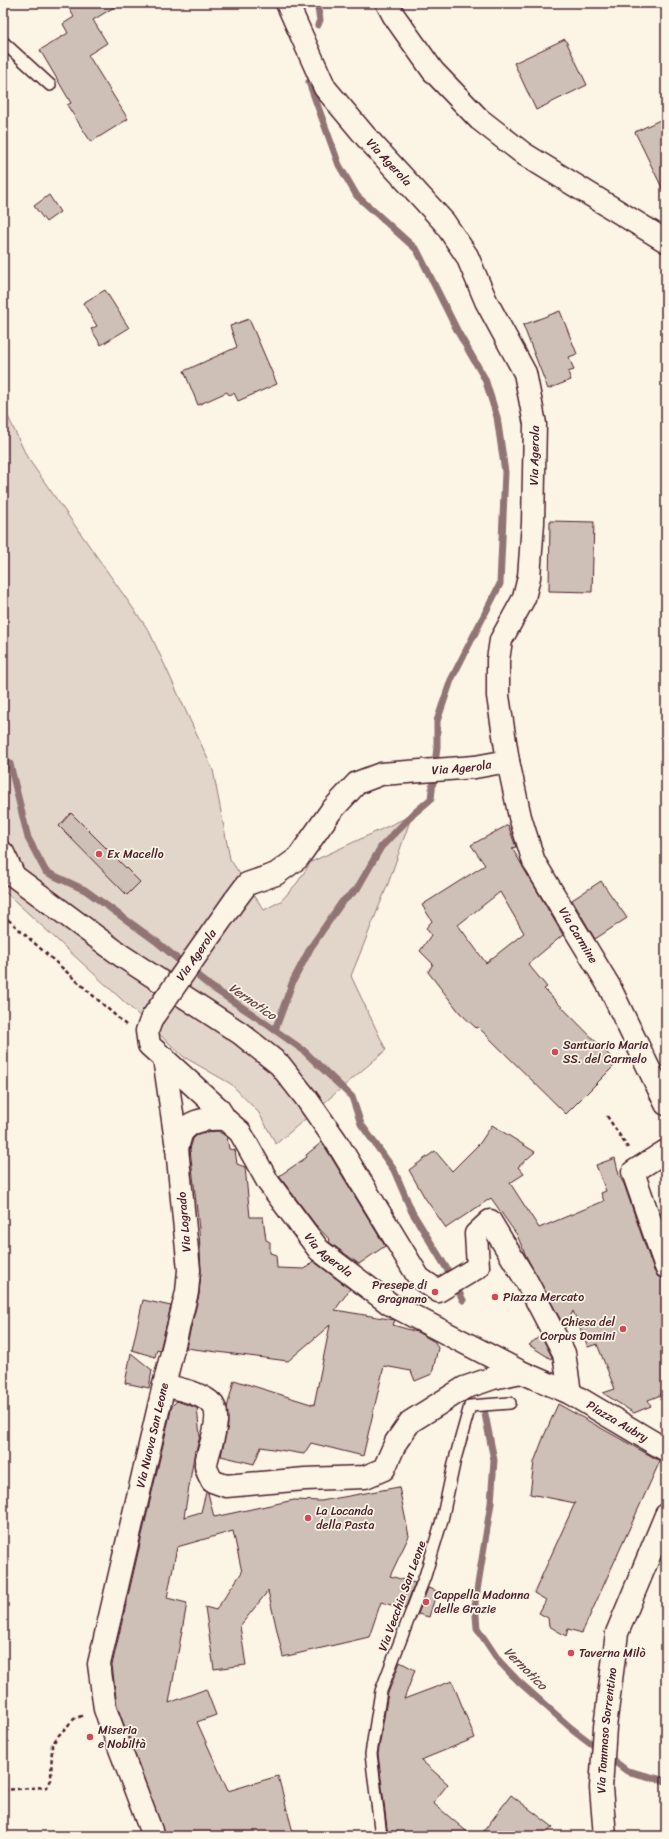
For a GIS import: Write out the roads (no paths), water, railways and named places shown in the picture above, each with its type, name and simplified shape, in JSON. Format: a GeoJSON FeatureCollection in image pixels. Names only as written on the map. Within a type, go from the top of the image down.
{"type":"FeatureCollection","features":[{"type":"Feature","properties":{"kind":"street","name":"Via Agerola"},"geometry":{"type":"LineString","coordinates":[[287,3],[325,88],[366,137],[444,222],[467,256],[486,301],[525,373],[535,424],[533,523],[528,584],[524,598],[501,640],[498,660],[498,696],[508,761],[475,767],[381,774],[357,783],[331,811],[298,858],[276,874],[247,884],[152,1018],[147,1031],[156,1051],[218,1108],[225,1119],[240,1132],[268,1182],[319,1250],[390,1304],[521,1372]]}},
{"type":"Feature","properties":{"kind":"street"},"geometry":{"type":"LineString","coordinates":[[387,3],[394,16],[433,71],[479,120],[524,154],[666,241]]}},
{"type":"Feature","properties":{"kind":"street","name":"Via Carmine"},"geometry":{"type":"LineString","coordinates":[[508,761],[520,817],[534,862],[609,986],[666,1104]]}},
{"type":"Feature","properties":{"kind":"street"},"geometry":{"type":"LineString","coordinates":[[3,852],[14,876],[122,956],[240,1033],[280,1065],[306,1098],[336,1141],[419,1278],[438,1291],[478,1267],[476,1234],[490,1221],[527,1282],[564,1353],[570,1393]]}},
{"type":"Feature","properties":{"kind":"street","name":"Via Logrado"},"geometry":{"type":"LineString","coordinates":[[156,1051],[177,1148],[189,1270],[187,1292],[164,1385]]}},
{"type":"Feature","properties":{"kind":"street"},"geometry":{"type":"LineString","coordinates":[[177,1148],[184,1130],[200,1121],[212,1118],[225,1119]]}},
{"type":"Feature","properties":{"kind":"street"},"geometry":{"type":"LineString","coordinates":[[666,1151],[633,1172],[666,1267]]}},
{"type":"Feature","properties":{"kind":"street"},"geometry":{"type":"LineString","coordinates":[[521,1372],[570,1393]]}},
{"type":"Feature","properties":{"kind":"street","name":"Via Nuova San Leone"},"geometry":{"type":"LineString","coordinates":[[153,1836],[105,1709],[99,1664],[164,1385],[192,1392],[211,1402],[215,1410],[216,1423],[206,1465],[212,1481],[226,1486],[305,1479],[365,1477],[378,1472],[384,1469],[396,1442],[410,1422],[464,1388],[493,1378],[521,1372]]}},
{"type":"Feature","properties":{"kind":"street","name":"Piazza Aubry"},"geometry":{"type":"LineString","coordinates":[[570,1393],[666,1450]]}},
{"type":"Feature","properties":{"kind":"street","name":"Via Tommaso Sorrentino"},"geometry":{"type":"LineString","coordinates":[[605,1836],[601,1788],[605,1727],[617,1633],[666,1515]]}},
{"type":"Feature","properties":{"kind":"lane"},"geometry":{"type":"LineString","coordinates":[[3,42],[50,85]]}},
{"type":"Feature","properties":{"kind":"lane","name":"Via Vecchia San Leone"},"geometry":{"type":"LineString","coordinates":[[381,1836],[371,1754],[381,1691],[424,1576],[440,1527],[455,1459],[470,1406],[510,1402]]}},
{"type":"Feature","properties":{"kind":"waterway"},"geometry":{"type":"LineString","coordinates":[[317,3],[320,20],[318,25]]}},
{"type":"Feature","properties":{"kind":"waterway"},"geometry":{"type":"LineString","coordinates":[[275,1030],[293,981],[311,947],[342,902],[357,889],[381,847],[412,815],[431,799],[437,747],[437,721],[451,680],[500,584],[505,472],[497,417],[485,379],[458,332],[417,250],[357,196],[339,165],[309,82]]}},
{"type":"Feature","properties":{"kind":"waterway","name":"Vernotico"},"geometry":{"type":"LineString","coordinates":[[3,758],[10,764],[28,838],[46,872],[85,890],[157,942],[210,986],[303,1050],[352,1097],[361,1124],[394,1170],[412,1212],[447,1269],[463,1300]]}},
{"type":"Feature","properties":{"kind":"waterway","name":"Vernotico"},"geometry":{"type":"LineString","coordinates":[[485,1414],[494,1460],[491,1503],[475,1603],[477,1628],[499,1661],[517,1680],[571,1728],[627,1771],[666,1781]]}},
{"type":"Feature","properties":{"kind":"place","name":"Ex Macello"},"geometry":{"type":"Point","coordinates":[99,854]}},
{"type":"Feature","properties":{"kind":"place","name":"Santuario Maria SS. del Carmelo"},"geometry":{"type":"Point","coordinates":[555,1052]}},
{"type":"Feature","properties":{"kind":"place","name":"Presepe di Gragnano"},"geometry":{"type":"Point","coordinates":[435,1292]}},
{"type":"Feature","properties":{"kind":"place","name":"Piazza Mercato"},"geometry":{"type":"Point","coordinates":[495,1297]}},
{"type":"Feature","properties":{"kind":"place","name":"Chiesa del Corpus Domini"},"geometry":{"type":"Point","coordinates":[623,1329]}},
{"type":"Feature","properties":{"kind":"place","name":"La Locanda della Pasta"},"geometry":{"type":"Point","coordinates":[308,1518]}},
{"type":"Feature","properties":{"kind":"place","name":"Cappella Madonna delle Grazie"},"geometry":{"type":"Point","coordinates":[426,1602]}},
{"type":"Feature","properties":{"kind":"place","name":"Taverna Milò"},"geometry":{"type":"Point","coordinates":[571,1653]}},
{"type":"Feature","properties":{"kind":"place","name":"Miseria e Nobiltà"},"geometry":{"type":"Point","coordinates":[90,1737]}}]}
